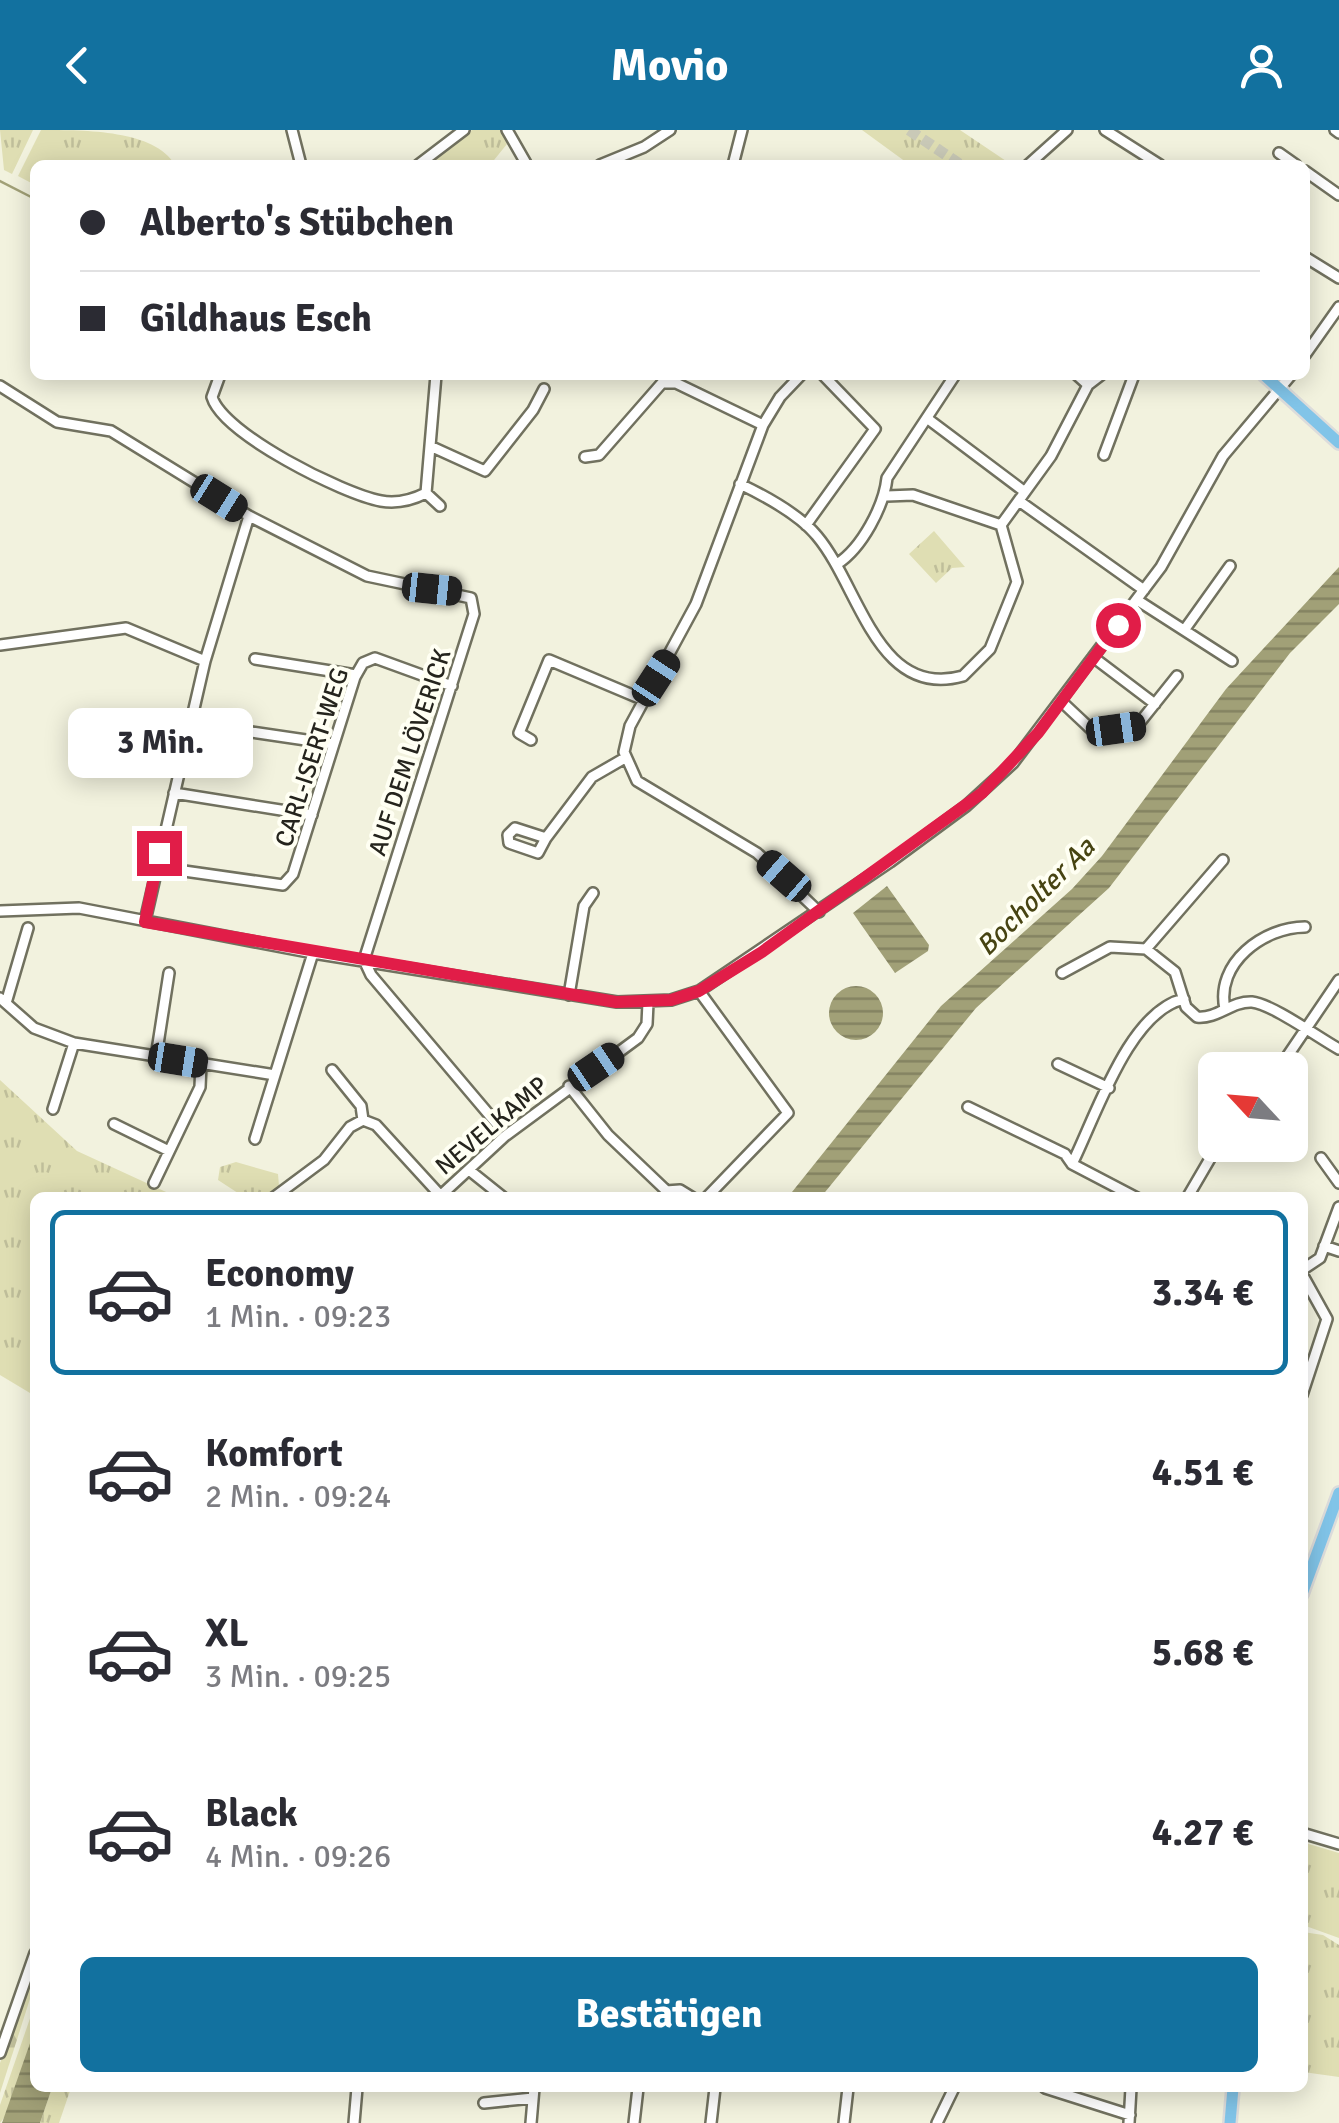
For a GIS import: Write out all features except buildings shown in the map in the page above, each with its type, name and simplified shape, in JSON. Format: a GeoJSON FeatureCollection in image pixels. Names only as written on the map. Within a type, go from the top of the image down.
{"type":"FeatureCollection","features":[{"type":"Feature","properties":{"kind":"main road"},"geometry":{"type":"LineString","coordinates":[[1270,380],[1339,443]]}},
{"type":"Feature","properties":{"kind":"main road"},"geometry":{"type":"LineString","coordinates":[[1308,1577],[1339,1494]]}},
{"type":"Feature","properties":{"kind":"main road"},"geometry":{"type":"LineString","coordinates":[[1230,2123],[1233,2092]]}},
{"type":"Feature","properties":{"kind":"street"},"geometry":{"type":"LineString","coordinates":[[292,130],[300,160]]}},
{"type":"Feature","properties":{"kind":"street"},"geometry":{"type":"LineString","coordinates":[[425,160],[464,130]]}},
{"type":"Feature","properties":{"kind":"street"},"geometry":{"type":"LineString","coordinates":[[507,130],[525,160]]}},
{"type":"Feature","properties":{"kind":"street"},"geometry":{"type":"LineString","coordinates":[[610,160],[670,130]]}},
{"type":"Feature","properties":{"kind":"street"},"geometry":{"type":"LineString","coordinates":[[734,160],[742,130]]}},
{"type":"Feature","properties":{"kind":"street"},"geometry":{"type":"LineString","coordinates":[[1034,160],[1067,130]]}},
{"type":"Feature","properties":{"kind":"street"},"geometry":{"type":"LineString","coordinates":[[1105,130],[1152,160]]}},
{"type":"Feature","properties":{"kind":"street"},"geometry":{"type":"LineString","coordinates":[[1279,153],[1289,160]]}},
{"type":"Feature","properties":{"kind":"street"},"geometry":{"type":"LineString","coordinates":[[1310,175],[1339,195]]}},
{"type":"Feature","properties":{"kind":"street"},"geometry":{"type":"LineString","coordinates":[[1310,260],[1339,278]]}},
{"type":"Feature","properties":{"kind":"street"},"geometry":{"type":"LineString","coordinates":[[1310,346],[1339,307]]}},
{"type":"Feature","properties":{"kind":"street"},"geometry":{"type":"LineString","coordinates":[[218,380],[212,397],[218,410],[282,457],[348,491],[380,501],[396,502],[426,493]]}},
{"type":"Feature","properties":{"kind":"street"},"geometry":{"type":"LineString","coordinates":[[426,493],[436,380]]}},
{"type":"Feature","properties":{"kind":"street"},"geometry":{"type":"LineString","coordinates":[[797,380],[780,397],[763,425],[696,604],[625,738],[624,758],[637,781],[758,853],[819,912]]}},
{"type":"Feature","properties":{"kind":"street"},"geometry":{"type":"LineString","coordinates":[[806,525],[875,429],[828,380]]}},
{"type":"Feature","properties":{"kind":"street"},"geometry":{"type":"LineString","coordinates":[[837,564],[853,551],[887,496],[888,478],[953,380]]}},
{"type":"Feature","properties":{"kind":"street"},"geometry":{"type":"LineString","coordinates":[[1082,380],[1088,385]]}},
{"type":"Feature","properties":{"kind":"street"},"geometry":{"type":"LineString","coordinates":[[1001,524],[1052,456],[1088,385],[1094,380]]}},
{"type":"Feature","properties":{"kind":"street"},"geometry":{"type":"LineString","coordinates":[[1104,455],[1132,380]]}},
{"type":"Feature","properties":{"kind":"street"},"geometry":{"type":"LineString","coordinates":[[0,910],[79,908],[313,954],[569,995],[648,1003],[699,991],[819,912],[974,800],[1013,763],[1176,543],[1210,475],[1287,380]]}},
{"type":"Feature","properties":{"kind":"street"},"geometry":{"type":"LineString","coordinates":[[585,457],[599,455],[662,383],[676,383],[763,425]]}},
{"type":"Feature","properties":{"kind":"street","name":"AUF DEM LÖVERICK"},"geometry":{"type":"LineString","coordinates":[[0,386],[57,422],[111,432],[250,516],[366,576],[471,598],[474,614],[364,960]]}},
{"type":"Feature","properties":{"kind":"street"},"geometry":{"type":"LineString","coordinates":[[430,446],[485,471],[534,410],[544,390]]}},
{"type":"Feature","properties":{"kind":"street"},"geometry":{"type":"LineString","coordinates":[[928,419],[1140,595],[1232,661]]}},
{"type":"Feature","properties":{"kind":"street"},"geometry":{"type":"LineString","coordinates":[[740,484],[806,525],[837,564],[896,666],[920,680],[946,681],[963,676],[985,657],[1014,593],[1018,574],[1001,524]]}},
{"type":"Feature","properties":{"kind":"street"},"geometry":{"type":"LineString","coordinates":[[426,493],[440,506]]}},
{"type":"Feature","properties":{"kind":"street"},"geometry":{"type":"LineString","coordinates":[[887,496],[912,495],[1001,524]]}},
{"type":"Feature","properties":{"kind":"street"},"geometry":{"type":"LineString","coordinates":[[145,922],[205,661],[250,516]]}},
{"type":"Feature","properties":{"kind":"street"},"geometry":{"type":"LineString","coordinates":[[1185,629],[1230,566]]}},
{"type":"Feature","properties":{"kind":"street"},"geometry":{"type":"LineString","coordinates":[[0,645],[126,628],[205,661]]}},
{"type":"Feature","properties":{"kind":"street"},"geometry":{"type":"LineString","coordinates":[[1093,657],[1155,704]]}},
{"type":"Feature","properties":{"kind":"street"},"geometry":{"type":"LineString","coordinates":[[254,658],[356,674]]}},
{"type":"Feature","properties":{"kind":"street","name":"CARL-ISERT-WEG"},"geometry":{"type":"LineString","coordinates":[[156,867],[283,885],[293,874],[356,674],[363,663],[375,658],[452,686]]}},
{"type":"Feature","properties":{"kind":"street"},"geometry":{"type":"LineString","coordinates":[[531,740],[518,733],[549,660],[644,700]]}},
{"type":"Feature","properties":{"kind":"street"},"geometry":{"type":"LineString","coordinates":[[1061,701],[1094,732],[1137,726],[1177,676]]}},
{"type":"Feature","properties":{"kind":"street"},"geometry":{"type":"LineString","coordinates":[[190,723],[333,744]]}},
{"type":"Feature","properties":{"kind":"street"},"geometry":{"type":"LineString","coordinates":[[546,838],[592,777],[624,758]]}},
{"type":"Feature","properties":{"kind":"street"},"geometry":{"type":"LineString","coordinates":[[174,793],[312,815]]}},
{"type":"Feature","properties":{"kind":"street"},"geometry":{"type":"LineString","coordinates":[[1146,949],[1223,860]]}},
{"type":"Feature","properties":{"kind":"street"},"geometry":{"type":"LineString","coordinates":[[569,995],[584,906],[593,893]]}},
{"type":"Feature","properties":{"kind":"street"},"geometry":{"type":"LineString","coordinates":[[1225,1009],[1226,980],[1253,944],[1283,927],[1304,927]]}},
{"type":"Feature","properties":{"kind":"street"},"geometry":{"type":"LineString","coordinates":[[28,928],[3,1001],[34,1028],[74,1043],[275,1075]]}},
{"type":"Feature","properties":{"kind":"street"},"geometry":{"type":"LineString","coordinates":[[1062,973],[1110,947],[1146,949],[1175,972],[1184,999],[1197,1017],[1215,1016],[1237,1004],[1260,1004],[1339,1049]]}},
{"type":"Feature","properties":{"kind":"street"},"geometry":{"type":"LineString","coordinates":[[255,1139],[313,954]]}},
{"type":"Feature","properties":{"kind":"street"},"geometry":{"type":"LineString","coordinates":[[364,960],[370,975],[497,1124]]}},
{"type":"Feature","properties":{"kind":"street"},"geometry":{"type":"LineString","coordinates":[[156,1057],[169,974]]}},
{"type":"Feature","properties":{"kind":"street"},"geometry":{"type":"LineString","coordinates":[[1290,1052],[1339,980]]}},
{"type":"Feature","properties":{"kind":"street"},"geometry":{"type":"LineString","coordinates":[[699,991],[788,1113],[712,1192]]}},
{"type":"Feature","properties":{"kind":"street"},"geometry":{"type":"LineString","coordinates":[[1072,1164],[1144,1022],[1165,1003],[1184,999]]}},
{"type":"Feature","properties":{"kind":"street","name":"NEVELKAMP"},"geometry":{"type":"LineString","coordinates":[[443,1192],[569,1086],[638,1038],[647,1024],[648,1003]]}},
{"type":"Feature","properties":{"kind":"street"},"geometry":{"type":"LineString","coordinates":[[53,1109],[74,1043]]}},
{"type":"Feature","properties":{"kind":"street"},"geometry":{"type":"LineString","coordinates":[[154,1183],[200,1087],[201,1064]]}},
{"type":"Feature","properties":{"kind":"street"},"geometry":{"type":"LineString","coordinates":[[1058,1064],[1109,1088]]}},
{"type":"Feature","properties":{"kind":"street"},"geometry":{"type":"LineString","coordinates":[[332,1070],[361,1106],[363,1120]]}},
{"type":"Feature","properties":{"kind":"street"},"geometry":{"type":"LineString","coordinates":[[569,1086],[608,1135],[668,1192]]}},
{"type":"Feature","properties":{"kind":"street"},"geometry":{"type":"LineString","coordinates":[[968,1107],[1065,1154],[1072,1164],[1126,1192]]}},
{"type":"Feature","properties":{"kind":"street"},"geometry":{"type":"LineString","coordinates":[[281,1192],[324,1160],[350,1127],[363,1120],[376,1125],[435,1192]]}},
{"type":"Feature","properties":{"kind":"street"},"geometry":{"type":"LineString","coordinates":[[114,1124],[169,1151]]}},
{"type":"Feature","properties":{"kind":"street"},"geometry":{"type":"LineString","coordinates":[[1321,1158],[1339,1183]]}},
{"type":"Feature","properties":{"kind":"street"},"geometry":{"type":"LineString","coordinates":[[1191,1192],[1208,1162]]}},
{"type":"Feature","properties":{"kind":"street"},"geometry":{"type":"LineString","coordinates":[[468,1170],[496,1192]]}},
{"type":"Feature","properties":{"kind":"street"},"geometry":{"type":"LineString","coordinates":[[1308,1267],[1320,1258],[1339,1207]]}},
{"type":"Feature","properties":{"kind":"street"},"geometry":{"type":"LineString","coordinates":[[1324,1246],[1339,1252]]}},
{"type":"Feature","properties":{"kind":"street"},"geometry":{"type":"LineString","coordinates":[[1308,1284],[1327,1320],[1308,1377]]}},
{"type":"Feature","properties":{"kind":"street"},"geometry":{"type":"LineString","coordinates":[[1308,1835],[1339,1844]]}},
{"type":"Feature","properties":{"kind":"street"},"geometry":{"type":"LineString","coordinates":[[0,2053],[30,1967]]}},
{"type":"Feature","properties":{"kind":"street"},"geometry":{"type":"LineString","coordinates":[[354,2123],[357,2092]]}},
{"type":"Feature","properties":{"kind":"street"},"geometry":{"type":"LineString","coordinates":[[634,2123],[638,2092]]}},
{"type":"Feature","properties":{"kind":"street"},"geometry":{"type":"LineString","coordinates":[[711,2123],[715,2092]]}},
{"type":"Feature","properties":{"kind":"street"},"geometry":{"type":"LineString","coordinates":[[844,2123],[848,2092]]}},
{"type":"Feature","properties":{"kind":"street"},"geometry":{"type":"LineString","coordinates":[[937,2123],[952,2092]]}},
{"type":"Feature","properties":{"kind":"street"},"geometry":{"type":"LineString","coordinates":[[1056,2092],[1129,2119],[1131,2092]]}},
{"type":"Feature","properties":{"kind":"street"},"geometry":{"type":"LineString","coordinates":[[484,2102],[533,2093],[530,2123]]}},
{"type":"Feature","properties":{"kind":"green space"},"geometry":{"type":"Polygon","coordinates":[[[0,130],[33,130],[12,174],[4,170],[0,130]]]}},
{"type":"Feature","properties":{"kind":"green space"},"geometry":{"type":"Polygon","coordinates":[[[41,130],[117,134],[152,145],[171,160],[30,160],[30,182],[18,176],[41,130]]]}},
{"type":"Feature","properties":{"kind":"green space"},"geometry":{"type":"Polygon","coordinates":[[[472,130],[501,130],[507,144],[494,160],[433,160],[472,130]]]}},
{"type":"Feature","properties":{"kind":"green space"},"geometry":{"type":"Polygon","coordinates":[[[862,130],[960,130],[1005,160],[903,160],[862,130]]]}},
{"type":"Feature","properties":{"kind":"green space"},"geometry":{"type":"Polygon","coordinates":[[[934,531],[965,567],[952,568],[936,583],[909,554],[934,531]]]}},
{"type":"Feature","properties":{"kind":"green space"},"geometry":{"type":"Polygon","coordinates":[[[0,1080],[77,1151],[166,1192],[30,1192],[30,1393],[0,1375],[0,1080]]]}},
{"type":"Feature","properties":{"kind":"green space"},"geometry":{"type":"Polygon","coordinates":[[[236,1162],[278,1174],[279,1186],[272,1192],[236,1192],[218,1180],[220,1167],[236,1162]]]}},
{"type":"Feature","properties":{"kind":"green space"},"geometry":{"type":"Polygon","coordinates":[[[1308,1844],[1339,1853],[1339,1938],[1308,1927],[1308,1844]]]}},
{"type":"Feature","properties":{"kind":"green space"},"geometry":{"type":"Polygon","coordinates":[[[1308,1933],[1323,1935],[1339,1945],[1339,2077],[1308,2073],[1308,1933]]]}},
{"type":"Feature","properties":{"kind":"green space"},"geometry":{"type":"Polygon","coordinates":[[[30,1982],[30,1999],[0,2093],[0,2063],[30,1982]]]}},
{"type":"Feature","properties":{"kind":"green space"},"geometry":{"type":"Polygon","coordinates":[[[30,2018],[26,2067],[15,2098],[0,2123],[0,2105],[30,2018]]]}},
{"type":"Feature","properties":{"kind":"green space"},"geometry":{"type":"Polygon","coordinates":[[[51,2092],[70,2092],[59,2123],[40,2123],[51,2092]]]}},
{"type":"Feature","properties":{"kind":"shaded area"},"geometry":{"type":"Polygon","coordinates":[[[1339,567],[1339,604],[1290,653],[1109,888],[976,1008],[825,1192],[792,1192],[941,1006],[1072,889],[1102,856],[1226,689],[1339,567]]]}},
{"type":"Feature","properties":{"kind":"shaded area"},"geometry":{"type":"Polygon","coordinates":[[[887,886],[929,945],[928,951],[895,973],[853,913],[887,886]]]}},
{"type":"Feature","properties":{"kind":"shaded area"},"geometry":{"type":"Polygon","coordinates":[[[856,986],[875,994],[883,1013],[875,1032],[856,1040],[837,1032],[829,1013],[837,994],[856,986]]]}},
{"type":"Feature","properties":{"kind":"shaded area"},"geometry":{"type":"Polygon","coordinates":[[[30,2043],[30,2092],[51,2092],[40,2123],[2,2123],[30,2043]]]}},
{"type":"Feature","properties":{"kind":"waterway"},"geometry":{"type":"LineString","coordinates":[[0,181],[30,196]]}},
{"type":"Feature","properties":{"kind":"tunnel"},"geometry":{"type":"LineString","coordinates":[[909,130],[954,160]]}},
{"type":"Feature","properties":{"kind":"route"},"geometry":{"type":"LineString","coordinates":[[159,853],[145,922],[313,954],[510,983],[532,990],[616,1002],[671,1000],[714,984],[966,806],[1013,763],[1118,625]]}},
{"type":"Feature","properties":{"kind":"water label","name":"Bocholter Aa"},"geometry":{"type":"Point","coordinates":[1035,896]}}]}
